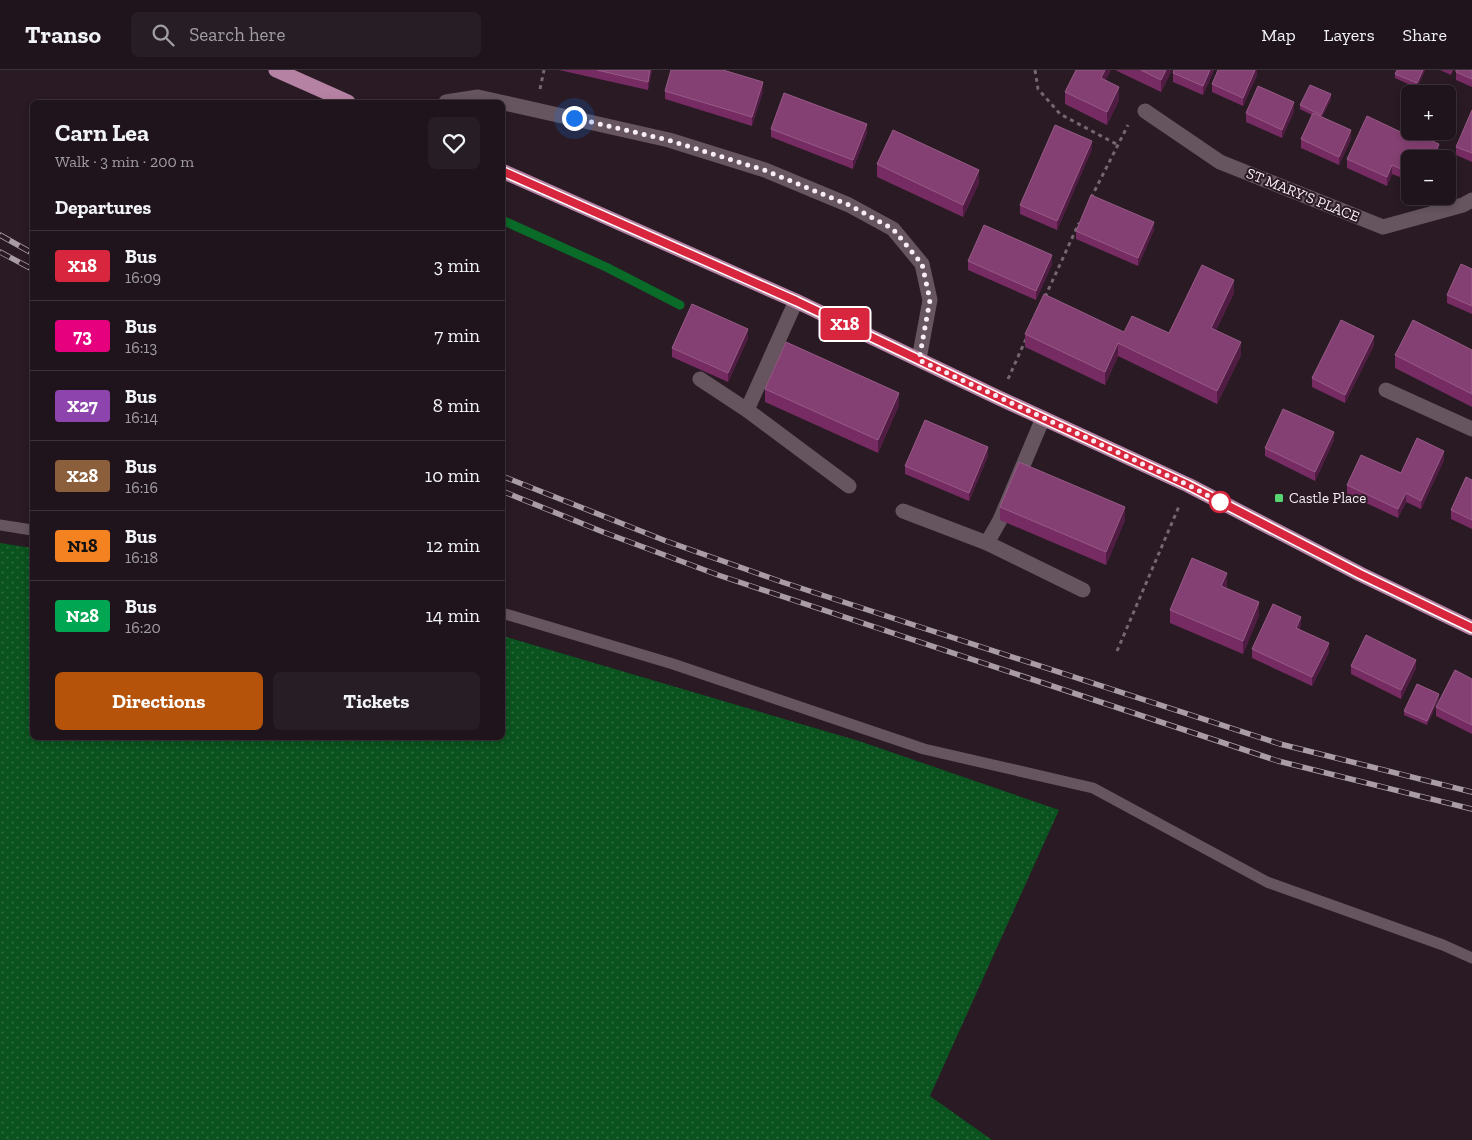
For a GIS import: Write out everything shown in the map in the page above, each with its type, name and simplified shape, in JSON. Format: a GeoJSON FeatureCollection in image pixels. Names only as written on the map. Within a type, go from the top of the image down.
{"type":"FeatureCollection","features":[{"type":"Feature","properties":{"kind":"main road"},"geometry":{"type":"LineString","coordinates":[[276,70],[344,100]]}},
{"type":"Feature","properties":{"kind":"main road"},"geometry":{"type":"LineString","coordinates":[[505,172],[796,301],[999,398],[1188,485],[1360,574],[1472,628]]}},
{"type":"Feature","properties":{"kind":"street"},"geometry":{"type":"LineString","coordinates":[[457,100],[478,96],[495,100]]}},
{"type":"Feature","properties":{"kind":"street"},"geometry":{"type":"LineString","coordinates":[[505,102],[668,140],[764,170],[849,205],[893,229],[922,264],[930,300],[919,360]]}},
{"type":"Feature","properties":{"kind":"street","name":"ST MARY'S PLACE"},"geometry":{"type":"LineString","coordinates":[[1145,112],[1220,162],[1383,227],[1463,205],[1472,200]]}},
{"type":"Feature","properties":{"kind":"street"},"geometry":{"type":"LineString","coordinates":[[747,410],[796,301]]}},
{"type":"Feature","properties":{"kind":"street"},"geometry":{"type":"LineString","coordinates":[[700,379],[747,410],[849,486]]}},
{"type":"Feature","properties":{"kind":"street"},"geometry":{"type":"LineString","coordinates":[[1386,390],[1472,429]]}},
{"type":"Feature","properties":{"kind":"street"},"geometry":{"type":"LineString","coordinates":[[987,543],[1000,520],[1043,418]]}},
{"type":"Feature","properties":{"kind":"street"},"geometry":{"type":"LineString","coordinates":[[902,511],[987,543],[1083,590]]}},
{"type":"Feature","properties":{"kind":"lane"},"geometry":{"type":"LineString","coordinates":[[0,525],[30,530]]}},
{"type":"Feature","properties":{"kind":"lane"},"geometry":{"type":"LineString","coordinates":[[505,615],[673,664],[924,749],[1094,788],[1267,882],[1443,945],[1472,958]]}},
{"type":"Feature","properties":{"kind":"path"},"geometry":{"type":"LineString","coordinates":[[1035,70],[1038,90],[1060,114],[1118,145]]}},
{"type":"Feature","properties":{"kind":"path"},"geometry":{"type":"LineString","coordinates":[[1089,203],[1116,150]]}},
{"type":"Feature","properties":{"kind":"path"},"geometry":{"type":"LineString","coordinates":[[1042,304],[1082,218]]}},
{"type":"Feature","properties":{"kind":"path"},"geometry":{"type":"LineString","coordinates":[[999,398],[1026,338]]}},
{"type":"Feature","properties":{"kind":"path"},"geometry":{"type":"LineString","coordinates":[[1117,651],[1188,485]]}},
{"type":"Feature","properties":{"kind":"green space"},"geometry":{"type":"Polygon","coordinates":[[[0,543],[30,548],[30,740],[505,740],[505,637],[859,741],[1059,810],[930,1096],[992,1140],[0,1140],[0,543]]]}},
{"type":"Feature","properties":{"kind":"building"},"geometry":{"type":"Polygon","coordinates":[[[597,70],[650,70],[648,82],[597,70]]]}},
{"type":"Feature","properties":{"kind":"building"},"geometry":{"type":"Polygon","coordinates":[[[671,70],[723,70],[763,82],[752,117],[665,91],[671,70]]]}},
{"type":"Feature","properties":{"kind":"building"},"geometry":{"type":"Polygon","coordinates":[[[1076,70],[1105,70],[1101,78],[1119,87],[1107,112],[1065,92],[1076,70]]]}},
{"type":"Feature","properties":{"kind":"building"},"geometry":{"type":"Polygon","coordinates":[[[1141,70],[1166,70],[1161,80],[1141,70]]]}},
{"type":"Feature","properties":{"kind":"building"},"geometry":{"type":"Polygon","coordinates":[[[1174,70],[1210,70],[1203,86],[1173,73],[1174,70]]]}},
{"type":"Feature","properties":{"kind":"building"},"geometry":{"type":"Polygon","coordinates":[[[1218,70],[1255,70],[1243,98],[1212,84],[1218,70]]]}},
{"type":"Feature","properties":{"kind":"building"},"geometry":{"type":"Polygon","coordinates":[[[1397,70],[1423,70],[1417,83],[1395,74],[1397,70]]]}},
{"type":"Feature","properties":{"kind":"building"},"geometry":{"type":"Polygon","coordinates":[[[1456,70],[1472,70],[1472,79],[1456,72],[1456,70]]]}},
{"type":"Feature","properties":{"kind":"building"},"geometry":{"type":"Polygon","coordinates":[[[1310,85],[1331,94],[1321,115],[1300,105],[1310,85]]]}},
{"type":"Feature","properties":{"kind":"building"},"geometry":{"type":"Polygon","coordinates":[[[1258,86],[1294,102],[1282,130],[1246,113],[1258,86]]]}},
{"type":"Feature","properties":{"kind":"building"},"geometry":{"type":"Polygon","coordinates":[[[784,93],[867,124],[853,160],[771,129],[784,93]]]}},
{"type":"Feature","properties":{"kind":"building"},"geometry":{"type":"Polygon","coordinates":[[[1472,110],[1472,153],[1456,147],[1472,110]]]}},
{"type":"Feature","properties":{"kind":"building"},"geometry":{"type":"Polygon","coordinates":[[[1313,113],[1351,130],[1339,157],[1301,139],[1313,113]]]}},
{"type":"Feature","properties":{"kind":"building"},"geometry":{"type":"Polygon","coordinates":[[[1367,116],[1401,132],[1401,140],[1430,140],[1439,144],[1437,150],[1401,150],[1401,169],[1392,165],[1387,177],[1347,159],[1367,116]]]}},
{"type":"Feature","properties":{"kind":"building"},"geometry":{"type":"Polygon","coordinates":[[[1055,125],[1092,141],[1057,221],[1020,205],[1055,125]]]}},
{"type":"Feature","properties":{"kind":"building"},"geometry":{"type":"Polygon","coordinates":[[[893,130],[979,170],[963,205],[877,164],[893,130]]]}},
{"type":"Feature","properties":{"kind":"building"},"geometry":{"type":"Polygon","coordinates":[[[1091,195],[1154,222],[1138,258],[1076,231],[1091,195]]]}},
{"type":"Feature","properties":{"kind":"building"},"geometry":{"type":"Polygon","coordinates":[[[984,225],[1052,255],[1036,291],[968,261],[984,225]]]}},
{"type":"Feature","properties":{"kind":"building"},"geometry":{"type":"Polygon","coordinates":[[[1461,264],[1472,269],[1472,306],[1447,295],[1461,264]]]}},
{"type":"Feature","properties":{"kind":"building"},"geometry":{"type":"Polygon","coordinates":[[[1202,265],[1234,280],[1211,328],[1241,342],[1217,391],[1118,343],[1105,372],[1025,334],[1044,294],[1124,332],[1132,316],[1169,333],[1202,265]]]}},
{"type":"Feature","properties":{"kind":"building"},"geometry":{"type":"Polygon","coordinates":[[[692,304],[748,329],[728,373],[672,348],[692,304]]]}},
{"type":"Feature","properties":{"kind":"building"},"geometry":{"type":"Polygon","coordinates":[[[1341,320],[1374,336],[1345,395],[1312,378],[1341,320]]]}},
{"type":"Feature","properties":{"kind":"building"},"geometry":{"type":"Polygon","coordinates":[[[1413,320],[1472,350],[1472,394],[1395,355],[1413,320]]]}},
{"type":"Feature","properties":{"kind":"building"},"geometry":{"type":"Polygon","coordinates":[[[786,342],[899,393],[878,440],[765,389],[786,342]]]}},
{"type":"Feature","properties":{"kind":"building"},"geometry":{"type":"Polygon","coordinates":[[[1283,409],[1334,432],[1315,472],[1265,448],[1283,409]]]}},
{"type":"Feature","properties":{"kind":"building"},"geometry":{"type":"Polygon","coordinates":[[[925,420],[988,447],[969,493],[905,466],[925,420]]]}},
{"type":"Feature","properties":{"kind":"building"},"geometry":{"type":"Polygon","coordinates":[[[1417,438],[1444,451],[1421,501],[1406,493],[1398,509],[1347,485],[1361,455],[1401,473],[1417,438]]]}},
{"type":"Feature","properties":{"kind":"building"},"geometry":{"type":"Polygon","coordinates":[[[1019,462],[1125,507],[1106,552],[1000,507],[1019,462]]]}},
{"type":"Feature","properties":{"kind":"building"},"geometry":{"type":"Polygon","coordinates":[[[1466,477],[1472,480],[1472,520],[1451,510],[1466,477]]]}},
{"type":"Feature","properties":{"kind":"building"},"geometry":{"type":"Polygon","coordinates":[[[1192,558],[1227,573],[1221,586],[1259,602],[1243,641],[1170,610],[1192,558]]]}},
{"type":"Feature","properties":{"kind":"building"},"geometry":{"type":"Polygon","coordinates":[[[1273,604],[1301,617],[1296,628],[1329,643],[1312,677],[1252,649],[1273,604]]]}},
{"type":"Feature","properties":{"kind":"building"},"geometry":{"type":"Polygon","coordinates":[[[1366,635],[1416,660],[1401,690],[1351,666],[1366,635]]]}},
{"type":"Feature","properties":{"kind":"building"},"geometry":{"type":"Polygon","coordinates":[[[1455,670],[1472,679],[1472,725],[1436,707],[1455,670]]]}},
{"type":"Feature","properties":{"kind":"building"},"geometry":{"type":"Polygon","coordinates":[[[1417,684],[1439,694],[1427,721],[1404,711],[1417,684]]]}},
{"type":"Feature","properties":{"kind":"waterway"},"geometry":{"type":"LineString","coordinates":[[505,221],[606,267],[680,305]]}},
{"type":"Feature","properties":{"kind":"railway"},"geometry":{"type":"LineString","coordinates":[[0,235],[30,252]]}},
{"type":"Feature","properties":{"kind":"railway"},"geometry":{"type":"LineString","coordinates":[[0,252],[30,268]]}},
{"type":"Feature","properties":{"kind":"railway"},"geometry":{"type":"LineString","coordinates":[[505,477],[666,541],[782,582],[1280,744],[1472,792]]}},
{"type":"Feature","properties":{"kind":"railway"},"geometry":{"type":"LineString","coordinates":[[505,492],[603,532],[718,575],[1278,761],[1472,809]]}},
{"type":"Feature","properties":{"kind":"bus line","name":"X18"},"geometry":{"type":"LineString","coordinates":[[505,172],[796,301],[999,398],[1188,485],[1360,574],[1472,628]]}},
{"type":"Feature","properties":{"kind":"place","name":"Castle Place"},"geometry":{"type":"Point","coordinates":[1279,498]}},
{"type":"Feature","properties":{"kind":"route"},"geometry":{"type":"LineString","coordinates":[[574,118],[668,140],[764,170],[849,205],[893,229],[922,264],[930,300],[919,360],[1188,485],[1222,503],[1220,502]]}}]}
